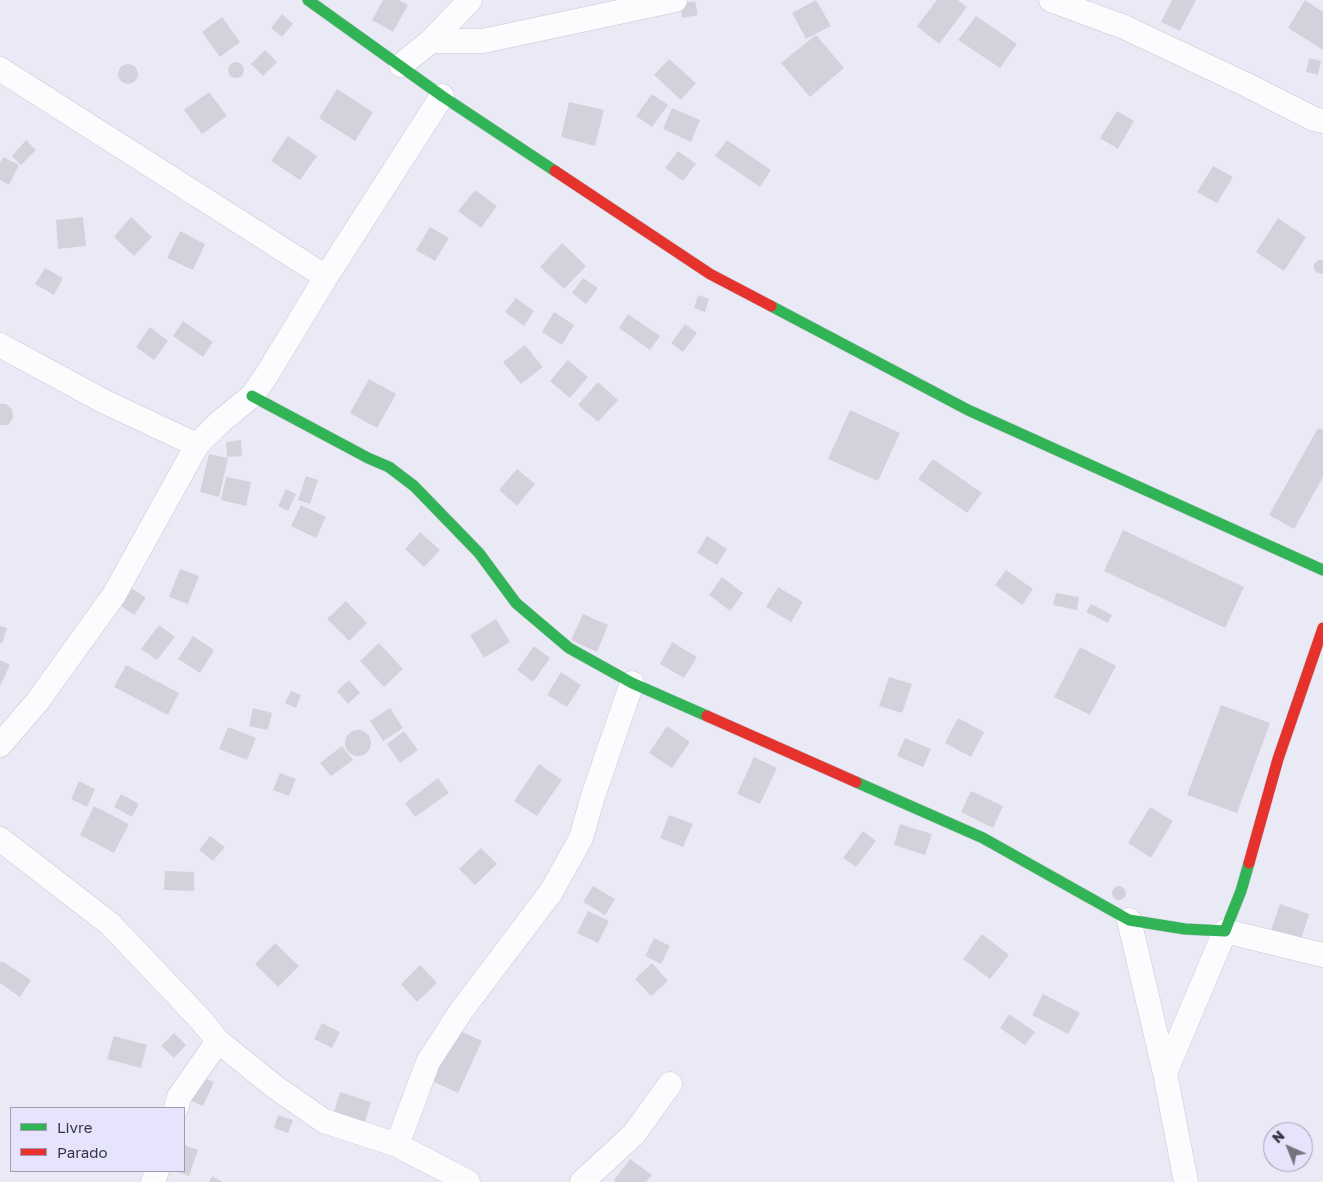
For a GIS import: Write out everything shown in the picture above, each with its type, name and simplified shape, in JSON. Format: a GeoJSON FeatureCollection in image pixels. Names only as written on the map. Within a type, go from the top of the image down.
{"type":"FeatureCollection","features":[{"type":"Feature","properties":{"kind":"street"},"geometry":{"type":"LineString","coordinates":[[308,0],[442,96],[710,274],[968,410],[1323,570]]}},
{"type":"Feature","properties":{"kind":"street"},"geometry":{"type":"LineString","coordinates":[[401,66],[431,41],[470,0]]}},
{"type":"Feature","properties":{"kind":"street"},"geometry":{"type":"LineString","coordinates":[[431,41],[483,41],[675,0]]}},
{"type":"Feature","properties":{"kind":"street"},"geometry":{"type":"LineString","coordinates":[[1051,0],[1124,27],[1314,119],[1323,121]]}},
{"type":"Feature","properties":{"kind":"street"},"geometry":{"type":"LineString","coordinates":[[0,69],[326,276]]}},
{"type":"Feature","properties":{"kind":"street"},"geometry":{"type":"LineString","coordinates":[[0,745],[37,702],[114,595],[197,446],[221,421],[252,396],[326,276],[442,96]]}},
{"type":"Feature","properties":{"kind":"street"},"geometry":{"type":"LineString","coordinates":[[0,345],[105,402],[197,446]]}},
{"type":"Feature","properties":{"kind":"street"},"geometry":{"type":"LineString","coordinates":[[252,396],[388,467],[407,481],[479,553],[516,603],[568,648],[632,683],[983,838],[1129,920],[1184,930],[1225,930],[1323,955]]}},
{"type":"Feature","properties":{"kind":"street"},"geometry":{"type":"LineString","coordinates":[[1165,1073],[1241,890],[1278,759],[1323,628]]}},
{"type":"Feature","properties":{"kind":"street"},"geometry":{"type":"LineString","coordinates":[[397,1145],[428,1062],[461,1011],[551,892],[581,838],[593,796],[632,683]]}},
{"type":"Feature","properties":{"kind":"street"},"geometry":{"type":"LineString","coordinates":[[0,839],[110,924],[201,1020],[218,1041],[275,1087],[324,1121],[397,1145],[468,1182]]}},
{"type":"Feature","properties":{"kind":"street"},"geometry":{"type":"LineString","coordinates":[[1129,920],[1165,1073],[1186,1182]]}},
{"type":"Feature","properties":{"kind":"street"},"geometry":{"type":"LineString","coordinates":[[176,1107],[179,1097],[218,1041]]}},
{"type":"Feature","properties":{"kind":"street"},"geometry":{"type":"LineString","coordinates":[[582,1182],[634,1134],[670,1084]]}},
{"type":"Feature","properties":{"kind":"building"},"geometry":{"type":"Polygon","coordinates":[[[383,0],[399,0],[408,5],[393,32],[372,20],[383,0]]]}},
{"type":"Feature","properties":{"kind":"building"},"geometry":{"type":"Polygon","coordinates":[[[816,0],[831,26],[806,39],[792,13],[816,0]]]}},
{"type":"Feature","properties":{"kind":"building"},"geometry":{"type":"Polygon","coordinates":[[[937,0],[958,0],[967,7],[939,44],[917,26],[937,0]]]}},
{"type":"Feature","properties":{"kind":"building"},"geometry":{"type":"Polygon","coordinates":[[[1172,0],[1196,0],[1180,31],[1161,22],[1172,0]]]}},
{"type":"Feature","properties":{"kind":"building"},"geometry":{"type":"Polygon","coordinates":[[[1305,0],[1323,12],[1323,50],[1288,28],[1305,0]]]}},
{"type":"Feature","properties":{"kind":"building"},"geometry":{"type":"Polygon","coordinates":[[[695,1],[698,15],[682,18],[680,4],[695,1]]]}},
{"type":"Feature","properties":{"kind":"building"},"geometry":{"type":"Polygon","coordinates":[[[282,14],[293,24],[282,37],[271,28],[282,14]]]}},
{"type":"Feature","properties":{"kind":"building"},"geometry":{"type":"Polygon","coordinates":[[[976,16],[1017,44],[1000,68],[958,40],[976,16]]]}},
{"type":"Feature","properties":{"kind":"building"},"geometry":{"type":"Polygon","coordinates":[[[222,17],[240,42],[220,57],[202,32],[222,17]]]}},
{"type":"Feature","properties":{"kind":"building"},"geometry":{"type":"Polygon","coordinates":[[[816,35],[844,68],[810,97],[781,63],[816,35]]]}},
{"type":"Feature","properties":{"kind":"building"},"geometry":{"type":"Polygon","coordinates":[[[265,50],[277,62],[263,76],[251,64],[265,50]]]}},
{"type":"Feature","properties":{"kind":"building"},"geometry":{"type":"Polygon","coordinates":[[[1309,58],[1321,61],[1318,75],[1306,72],[1309,58]]]}},
{"type":"Feature","properties":{"kind":"building"},"geometry":{"type":"Polygon","coordinates":[[[669,59],[696,83],[681,100],[654,75],[669,59]]]}},
{"type":"Feature","properties":{"kind":"building"},"geometry":{"type":"Polygon","coordinates":[[[236,62],[242,64],[244,70],[242,76],[236,78],[230,76],[228,70],[230,64],[236,62]]]}},
{"type":"Feature","properties":{"kind":"building"},"geometry":{"type":"Polygon","coordinates":[[[128,64],[135,67],[138,74],[135,81],[128,84],[121,81],[118,74],[121,67],[128,64]]]}},
{"type":"Feature","properties":{"kind":"building"},"geometry":{"type":"Polygon","coordinates":[[[337,89],[373,112],[355,141],[319,118],[337,89]]]}},
{"type":"Feature","properties":{"kind":"building"},"geometry":{"type":"Polygon","coordinates":[[[209,92],[227,116],[202,134],[184,110],[209,92]]]}},
{"type":"Feature","properties":{"kind":"building"},"geometry":{"type":"Polygon","coordinates":[[[652,94],[668,105],[652,127],[636,116],[652,94]]]}},
{"type":"Feature","properties":{"kind":"building"},"geometry":{"type":"Polygon","coordinates":[[[569,102],[604,110],[595,146],[561,137],[569,102]]]}},
{"type":"Feature","properties":{"kind":"building"},"geometry":{"type":"Polygon","coordinates":[[[672,108],[700,120],[691,142],[663,129],[672,108]]]}},
{"type":"Feature","properties":{"kind":"building"},"geometry":{"type":"Polygon","coordinates":[[[1117,111],[1134,121],[1118,149],[1100,138],[1117,111]]]}},
{"type":"Feature","properties":{"kind":"building"},"geometry":{"type":"Polygon","coordinates":[[[288,136],[317,156],[300,180],[271,161],[288,136]]]}},
{"type":"Feature","properties":{"kind":"building"},"geometry":{"type":"Polygon","coordinates":[[[26,140],[36,150],[21,165],[12,156],[26,140]]]}},
{"type":"Feature","properties":{"kind":"building"},"geometry":{"type":"Polygon","coordinates":[[[727,140],[771,170],[760,187],[715,156],[727,140]]]}},
{"type":"Feature","properties":{"kind":"building"},"geometry":{"type":"Polygon","coordinates":[[[678,151],[696,164],[683,181],[665,168],[678,151]]]}},
{"type":"Feature","properties":{"kind":"building"},"geometry":{"type":"Polygon","coordinates":[[[3,157],[19,165],[9,185],[0,180],[0,163],[3,157]]]}},
{"type":"Feature","properties":{"kind":"building"},"geometry":{"type":"Polygon","coordinates":[[[1213,166],[1233,177],[1217,203],[1197,192],[1213,166]]]}},
{"type":"Feature","properties":{"kind":"building"},"geometry":{"type":"Polygon","coordinates":[[[475,190],[497,206],[481,228],[458,211],[475,190]]]}},
{"type":"Feature","properties":{"kind":"building"},"geometry":{"type":"Polygon","coordinates":[[[83,217],[86,246],[58,249],[56,220],[83,217]]]}},
{"type":"Feature","properties":{"kind":"building"},"geometry":{"type":"Polygon","coordinates":[[[131,217],[152,237],[134,256],[114,237],[131,217]]]}},
{"type":"Feature","properties":{"kind":"building"},"geometry":{"type":"Polygon","coordinates":[[[1278,218],[1306,237],[1284,271],[1256,252],[1278,218]]]}},
{"type":"Feature","properties":{"kind":"building"},"geometry":{"type":"Polygon","coordinates":[[[430,227],[449,238],[435,261],[416,250],[430,227]]]}},
{"type":"Feature","properties":{"kind":"building"},"geometry":{"type":"Polygon","coordinates":[[[180,231],[205,244],[193,270],[167,258],[180,231]]]}},
{"type":"Feature","properties":{"kind":"building"},"geometry":{"type":"Polygon","coordinates":[[[562,243],[586,266],[564,289],[540,267],[562,243]]]}},
{"type":"Feature","properties":{"kind":"building"},"geometry":{"type":"Polygon","coordinates":[[[1318,260],[1323,260],[1323,274],[1317,273],[1314,269],[1314,264],[1318,260]]]}},
{"type":"Feature","properties":{"kind":"building"},"geometry":{"type":"Polygon","coordinates":[[[45,268],[63,278],[54,295],[35,284],[45,268]]]}},
{"type":"Feature","properties":{"kind":"building"},"geometry":{"type":"Polygon","coordinates":[[[583,278],[598,288],[586,304],[572,293],[583,278]]]}},
{"type":"Feature","properties":{"kind":"building"},"geometry":{"type":"Polygon","coordinates":[[[698,295],[709,299],[705,312],[694,308],[698,295]]]}},
{"type":"Feature","properties":{"kind":"building"},"geometry":{"type":"Polygon","coordinates":[[[516,298],[534,311],[524,326],[505,312],[516,298]]]}},
{"type":"Feature","properties":{"kind":"building"},"geometry":{"type":"Polygon","coordinates":[[[554,312],[574,325],[562,345],[542,332],[554,312]]]}},
{"type":"Feature","properties":{"kind":"building"},"geometry":{"type":"Polygon","coordinates":[[[628,314],[660,336],[650,350],[619,328],[628,314]]]}},
{"type":"Feature","properties":{"kind":"building"},"geometry":{"type":"Polygon","coordinates":[[[183,321],[213,342],[203,357],[173,336],[183,321]]]}},
{"type":"Feature","properties":{"kind":"building"},"geometry":{"type":"Polygon","coordinates":[[[685,324],[697,333],[683,352],[671,343],[685,324]]]}},
{"type":"Feature","properties":{"kind":"building"},"geometry":{"type":"Polygon","coordinates":[[[150,327],[168,341],[154,360],[136,347],[150,327]]]}},
{"type":"Feature","properties":{"kind":"building"},"geometry":{"type":"Polygon","coordinates":[[[525,345],[543,367],[521,384],[503,362],[525,345]]]}},
{"type":"Feature","properties":{"kind":"building"},"geometry":{"type":"Polygon","coordinates":[[[568,360],[588,377],[570,398],[550,381],[568,360]]]}},
{"type":"Feature","properties":{"kind":"building"},"geometry":{"type":"Polygon","coordinates":[[[369,379],[396,394],[377,428],[350,413],[369,379]]]}},
{"type":"Feature","properties":{"kind":"building"},"geometry":{"type":"Polygon","coordinates":[[[598,382],[618,400],[598,422],[578,405],[598,382]]]}},
{"type":"Feature","properties":{"kind":"building"},"geometry":{"type":"Polygon","coordinates":[[[0,404],[6,404],[12,409],[13,418],[8,425],[0,425],[0,404]]]}},
{"type":"Feature","properties":{"kind":"building"},"geometry":{"type":"Polygon","coordinates":[[[850,410],[900,433],[878,481],[828,459],[850,410]]]}},
{"type":"Feature","properties":{"kind":"building"},"geometry":{"type":"Polygon","coordinates":[[[1318,428],[1323,430],[1323,477],[1294,529],[1269,515],[1318,428]]]}},
{"type":"Feature","properties":{"kind":"building"},"geometry":{"type":"Polygon","coordinates":[[[241,440],[242,456],[227,457],[226,442],[241,440]]]}},
{"type":"Feature","properties":{"kind":"building"},"geometry":{"type":"Polygon","coordinates":[[[209,454],[228,458],[219,497],[200,492],[209,454]]]}},
{"type":"Feature","properties":{"kind":"building"},"geometry":{"type":"Polygon","coordinates":[[[933,459],[982,493],[967,513],[918,479],[933,459]]]}},
{"type":"Feature","properties":{"kind":"building"},"geometry":{"type":"Polygon","coordinates":[[[517,469],[535,484],[517,506],[499,490],[517,469]]]}},
{"type":"Feature","properties":{"kind":"building"},"geometry":{"type":"Polygon","coordinates":[[[306,476],[318,480],[310,504],[298,500],[306,476]]]}},
{"type":"Feature","properties":{"kind":"building"},"geometry":{"type":"Polygon","coordinates":[[[226,477],[251,482],[246,506],[221,500],[226,477]]]}},
{"type":"Feature","properties":{"kind":"building"},"geometry":{"type":"Polygon","coordinates":[[[286,489],[296,494],[288,511],[278,506],[286,489]]]}},
{"type":"Feature","properties":{"kind":"building"},"geometry":{"type":"Polygon","coordinates":[[[301,505],[326,517],[316,538],[291,526],[301,505]]]}},
{"type":"Feature","properties":{"kind":"building"},"geometry":{"type":"Polygon","coordinates":[[[1123,530],[1244,587],[1225,628],[1104,571],[1123,530]]]}},
{"type":"Feature","properties":{"kind":"building"},"geometry":{"type":"Polygon","coordinates":[[[420,532],[440,550],[424,567],[405,549],[420,532]]]}},
{"type":"Feature","properties":{"kind":"building"},"geometry":{"type":"Polygon","coordinates":[[[707,536],[727,549],[717,565],[697,553],[707,536]]]}},
{"type":"Feature","properties":{"kind":"building"},"geometry":{"type":"Polygon","coordinates":[[[180,569],[199,576],[188,604],[169,597],[180,569]]]}},
{"type":"Feature","properties":{"kind":"building"},"geometry":{"type":"Polygon","coordinates":[[[1006,570],[1033,589],[1022,605],[995,585],[1006,570]]]}},
{"type":"Feature","properties":{"kind":"building"},"geometry":{"type":"Polygon","coordinates":[[[722,577],[743,593],[730,611],[709,595],[722,577]]]}},
{"type":"Feature","properties":{"kind":"building"},"geometry":{"type":"Polygon","coordinates":[[[130,587],[146,598],[134,615],[118,604],[130,587]]]}},
{"type":"Feature","properties":{"kind":"building"},"geometry":{"type":"Polygon","coordinates":[[[778,587],[803,602],[791,622],[766,607],[778,587]]]}},
{"type":"Feature","properties":{"kind":"building"},"geometry":{"type":"Polygon","coordinates":[[[1056,593],[1079,597],[1077,610],[1053,605],[1056,593]]]}},
{"type":"Feature","properties":{"kind":"building"},"geometry":{"type":"Polygon","coordinates":[[[346,601],[367,623],[349,641],[327,619],[346,601]]]}},
{"type":"Feature","properties":{"kind":"building"},"geometry":{"type":"Polygon","coordinates":[[[1091,604],[1112,615],[1108,623],[1086,612],[1091,604]]]}},
{"type":"Feature","properties":{"kind":"building"},"geometry":{"type":"Polygon","coordinates":[[[583,614],[608,625],[597,652],[571,640],[583,614]]]}},
{"type":"Feature","properties":{"kind":"building"},"geometry":{"type":"Polygon","coordinates":[[[496,619],[510,642],[484,658],[470,635],[496,619]]]}},
{"type":"Feature","properties":{"kind":"building"},"geometry":{"type":"Polygon","coordinates":[[[159,625],[175,637],[157,660],[141,649],[159,625]]]}},
{"type":"Feature","properties":{"kind":"building"},"geometry":{"type":"Polygon","coordinates":[[[0,626],[7,628],[2,644],[0,643],[0,626]]]}},
{"type":"Feature","properties":{"kind":"building"},"geometry":{"type":"Polygon","coordinates":[[[193,636],[214,650],[200,673],[178,659],[193,636]]]}},
{"type":"Feature","properties":{"kind":"building"},"geometry":{"type":"Polygon","coordinates":[[[672,642],[697,657],[684,678],[660,664],[672,642]]]}},
{"type":"Feature","properties":{"kind":"building"},"geometry":{"type":"Polygon","coordinates":[[[379,643],[403,669],[384,687],[360,661],[379,643]]]}},
{"type":"Feature","properties":{"kind":"building"},"geometry":{"type":"Polygon","coordinates":[[[534,646],[550,658],[533,682],[517,670],[534,646]]]}},
{"type":"Feature","properties":{"kind":"building"},"geometry":{"type":"Polygon","coordinates":[[[1080,647],[1116,666],[1090,715],[1054,697],[1080,647]]]}},
{"type":"Feature","properties":{"kind":"building"},"geometry":{"type":"Polygon","coordinates":[[[0,660],[10,665],[0,686],[0,660]]]}},
{"type":"Feature","properties":{"kind":"building"},"geometry":{"type":"Polygon","coordinates":[[[126,665],[179,693],[168,715],[114,687],[126,665]]]}},
{"type":"Feature","properties":{"kind":"building"},"geometry":{"type":"Polygon","coordinates":[[[561,672],[581,685],[567,707],[547,695],[561,672]]]}},
{"type":"Feature","properties":{"kind":"building"},"geometry":{"type":"Polygon","coordinates":[[[889,677],[912,684],[902,713],[879,706],[889,677]]]}},
{"type":"Feature","properties":{"kind":"building"},"geometry":{"type":"Polygon","coordinates":[[[349,680],[360,693],[348,704],[337,691],[349,680]]]}},
{"type":"Feature","properties":{"kind":"building"},"geometry":{"type":"Polygon","coordinates":[[[291,691],[301,695],[296,708],[285,703],[291,691]]]}},
{"type":"Feature","properties":{"kind":"building"},"geometry":{"type":"Polygon","coordinates":[[[1221,705],[1270,723],[1237,813],[1187,795],[1221,705]]]}},
{"type":"Feature","properties":{"kind":"building"},"geometry":{"type":"Polygon","coordinates":[[[253,708],[272,713],[268,730],[249,726],[253,708]]]}},
{"type":"Feature","properties":{"kind":"building"},"geometry":{"type":"Polygon","coordinates":[[[390,708],[403,728],[383,741],[370,721],[390,708]]]}},
{"type":"Feature","properties":{"kind":"building"},"geometry":{"type":"Polygon","coordinates":[[[958,718],[984,732],[971,757],[945,743],[958,718]]]}},
{"type":"Feature","properties":{"kind":"building"},"geometry":{"type":"Polygon","coordinates":[[[667,726],[690,742],[672,768],[649,753],[667,726]]]}},
{"type":"Feature","properties":{"kind":"building"},"geometry":{"type":"Polygon","coordinates":[[[228,727],[256,738],[247,760],[219,749],[228,727]]]}},
{"type":"Feature","properties":{"kind":"building"},"geometry":{"type":"Polygon","coordinates":[[[358,730],[367,734],[371,743],[367,752],[358,756],[349,752],[345,743],[349,734],[358,730]]]}},
{"type":"Feature","properties":{"kind":"building"},"geometry":{"type":"Polygon","coordinates":[[[404,731],[418,750],[400,763],[387,744],[404,731]]]}},
{"type":"Feature","properties":{"kind":"building"},"geometry":{"type":"Polygon","coordinates":[[[905,738],[931,749],[923,767],[897,756],[905,738]]]}},
{"type":"Feature","properties":{"kind":"building"},"geometry":{"type":"Polygon","coordinates":[[[342,746],[353,760],[331,776],[320,763],[342,746]]]}},
{"type":"Feature","properties":{"kind":"building"},"geometry":{"type":"Polygon","coordinates":[[[754,757],[777,768],[760,804],[737,794],[754,757]]]}},
{"type":"Feature","properties":{"kind":"building"},"geometry":{"type":"Polygon","coordinates":[[[539,764],[562,780],[537,816],[514,801],[539,764]]]}},
{"type":"Feature","properties":{"kind":"building"},"geometry":{"type":"Polygon","coordinates":[[[280,773],[296,779],[289,796],[273,790],[280,773]]]}},
{"type":"Feature","properties":{"kind":"building"},"geometry":{"type":"Polygon","coordinates":[[[438,778],[449,793],[415,817],[405,803],[438,778]]]}},
{"type":"Feature","properties":{"kind":"building"},"geometry":{"type":"Polygon","coordinates":[[[79,781],[95,789],[87,807],[71,799],[79,781]]]}},
{"type":"Feature","properties":{"kind":"building"},"geometry":{"type":"Polygon","coordinates":[[[971,791],[1003,806],[993,828],[961,812],[971,791]]]}},
{"type":"Feature","properties":{"kind":"building"},"geometry":{"type":"Polygon","coordinates":[[[121,794],[139,804],[132,817],[114,807],[121,794]]]}},
{"type":"Feature","properties":{"kind":"building"},"geometry":{"type":"Polygon","coordinates":[[[94,806],[129,824],[114,853],[80,835],[94,806]]]}},
{"type":"Feature","properties":{"kind":"building"},"geometry":{"type":"Polygon","coordinates":[[[1150,807],[1173,821],[1151,858],[1128,843],[1150,807]]]}},
{"type":"Feature","properties":{"kind":"building"},"geometry":{"type":"Polygon","coordinates":[[[669,815],[693,824],[683,847],[660,838],[669,815]]]}},
{"type":"Feature","properties":{"kind":"building"},"geometry":{"type":"Polygon","coordinates":[[[900,824],[932,834],[925,855],[894,845],[900,824]]]}},
{"type":"Feature","properties":{"kind":"building"},"geometry":{"type":"Polygon","coordinates":[[[863,831],[876,841],[856,867],[843,858],[863,831]]]}},
{"type":"Feature","properties":{"kind":"building"},"geometry":{"type":"Polygon","coordinates":[[[210,836],[225,847],[213,861],[199,850],[210,836]]]}},
{"type":"Feature","properties":{"kind":"building"},"geometry":{"type":"Polygon","coordinates":[[[481,848],[497,864],[475,885],[459,869],[481,848]]]}},
{"type":"Feature","properties":{"kind":"building"},"geometry":{"type":"Polygon","coordinates":[[[165,871],[194,872],[194,891],[164,890],[165,871]]]}},
{"type":"Feature","properties":{"kind":"building"},"geometry":{"type":"Polygon","coordinates":[[[593,886],[615,899],[605,915],[583,902],[593,886]]]}},
{"type":"Feature","properties":{"kind":"building"},"geometry":{"type":"Polygon","coordinates":[[[1119,886],[1124,888],[1126,893],[1124,898],[1119,900],[1114,898],[1112,893],[1114,888],[1119,886]]]}},
{"type":"Feature","properties":{"kind":"building"},"geometry":{"type":"Polygon","coordinates":[[[1280,904],[1309,914],[1301,939],[1271,930],[1280,904]]]}},
{"type":"Feature","properties":{"kind":"building"},"geometry":{"type":"Polygon","coordinates":[[[588,911],[609,921],[598,943],[577,933],[588,911]]]}},
{"type":"Feature","properties":{"kind":"building"},"geometry":{"type":"Polygon","coordinates":[[[982,934],[1009,955],[990,979],[963,959],[982,934]]]}},
{"type":"Feature","properties":{"kind":"building"},"geometry":{"type":"Polygon","coordinates":[[[654,938],[670,946],[661,964],[645,956],[654,938]]]}},
{"type":"Feature","properties":{"kind":"building"},"geometry":{"type":"Polygon","coordinates":[[[275,943],[299,966],[278,987],[255,964],[275,943]]]}},
{"type":"Feature","properties":{"kind":"building"},"geometry":{"type":"Polygon","coordinates":[[[2,961],[31,980],[20,997],[0,983],[0,963],[2,961]]]}},
{"type":"Feature","properties":{"kind":"building"},"geometry":{"type":"Polygon","coordinates":[[[652,963],[668,981],[651,996],[635,979],[652,963]]]}},
{"type":"Feature","properties":{"kind":"building"},"geometry":{"type":"Polygon","coordinates":[[[420,965],[437,983],[417,1002],[401,984],[420,965]]]}},
{"type":"Feature","properties":{"kind":"building"},"geometry":{"type":"Polygon","coordinates":[[[1043,994],[1080,1013],[1068,1034],[1032,1015],[1043,994]]]}},
{"type":"Feature","properties":{"kind":"building"},"geometry":{"type":"Polygon","coordinates":[[[1009,1014],[1035,1032],[1025,1045],[1000,1028],[1009,1014]]]}},
{"type":"Feature","properties":{"kind":"building"},"geometry":{"type":"Polygon","coordinates":[[[322,1023],[340,1032],[332,1048],[314,1039],[322,1023]]]}},
{"type":"Feature","properties":{"kind":"building"},"geometry":{"type":"Polygon","coordinates":[[[456,1029],[482,1041],[458,1093],[432,1081],[456,1029]]]}},
{"type":"Feature","properties":{"kind":"building"},"geometry":{"type":"Polygon","coordinates":[[[174,1033],[186,1045],[174,1058],[161,1046],[174,1033]]]}},
{"type":"Feature","properties":{"kind":"building"},"geometry":{"type":"Polygon","coordinates":[[[114,1036],[147,1045],[141,1068],[107,1059],[114,1036]]]}},
{"type":"Feature","properties":{"kind":"building"},"geometry":{"type":"Polygon","coordinates":[[[202,1077],[214,1082],[203,1106],[191,1101],[202,1077]]]}},
{"type":"Feature","properties":{"kind":"building"},"geometry":{"type":"Polygon","coordinates":[[[340,1092],[371,1102],[364,1125],[333,1115],[340,1092]]]}},
{"type":"Feature","properties":{"kind":"building"},"geometry":{"type":"Polygon","coordinates":[[[278,1115],[293,1120],[288,1133],[274,1128],[278,1115]]]}},
{"type":"Feature","properties":{"kind":"building"},"geometry":{"type":"Polygon","coordinates":[[[185,1145],[198,1150],[189,1176],[179,1172],[185,1172],[185,1145]]]}},
{"type":"Feature","properties":{"kind":"building"},"geometry":{"type":"Polygon","coordinates":[[[630,1159],[652,1175],[646,1182],[616,1182],[614,1180],[630,1159]]]}},
{"type":"Feature","properties":{"kind":"building"},"geometry":{"type":"Polygon","coordinates":[[[212,1176],[223,1182],[209,1182],[212,1176]]]}},
{"type":"Feature","properties":{"kind":"traffic: fast"},"geometry":{"type":"LineString","coordinates":[[308,0],[442,96],[555,171]]}},
{"type":"Feature","properties":{"kind":"traffic: fast"},"geometry":{"type":"LineString","coordinates":[[771,306],[968,410],[1323,570]]}},
{"type":"Feature","properties":{"kind":"traffic: fast"},"geometry":{"type":"LineString","coordinates":[[252,396],[368,458],[389,467],[414,486],[479,553],[516,603],[569,648],[632,683],[707,716]]}},
{"type":"Feature","properties":{"kind":"traffic: fast"},"geometry":{"type":"LineString","coordinates":[[856,782],[983,838],[1129,920],[1185,929],[1225,931],[1241,891],[1249,863]]}},
{"type":"Feature","properties":{"kind":"traffic: jam"},"geometry":{"type":"LineString","coordinates":[[555,171],[710,274],[771,306]]}},
{"type":"Feature","properties":{"kind":"traffic: jam"},"geometry":{"type":"LineString","coordinates":[[1249,863],[1278,759],[1323,628]]}},
{"type":"Feature","properties":{"kind":"traffic: jam"},"geometry":{"type":"LineString","coordinates":[[707,716],[856,782]]}}]}
